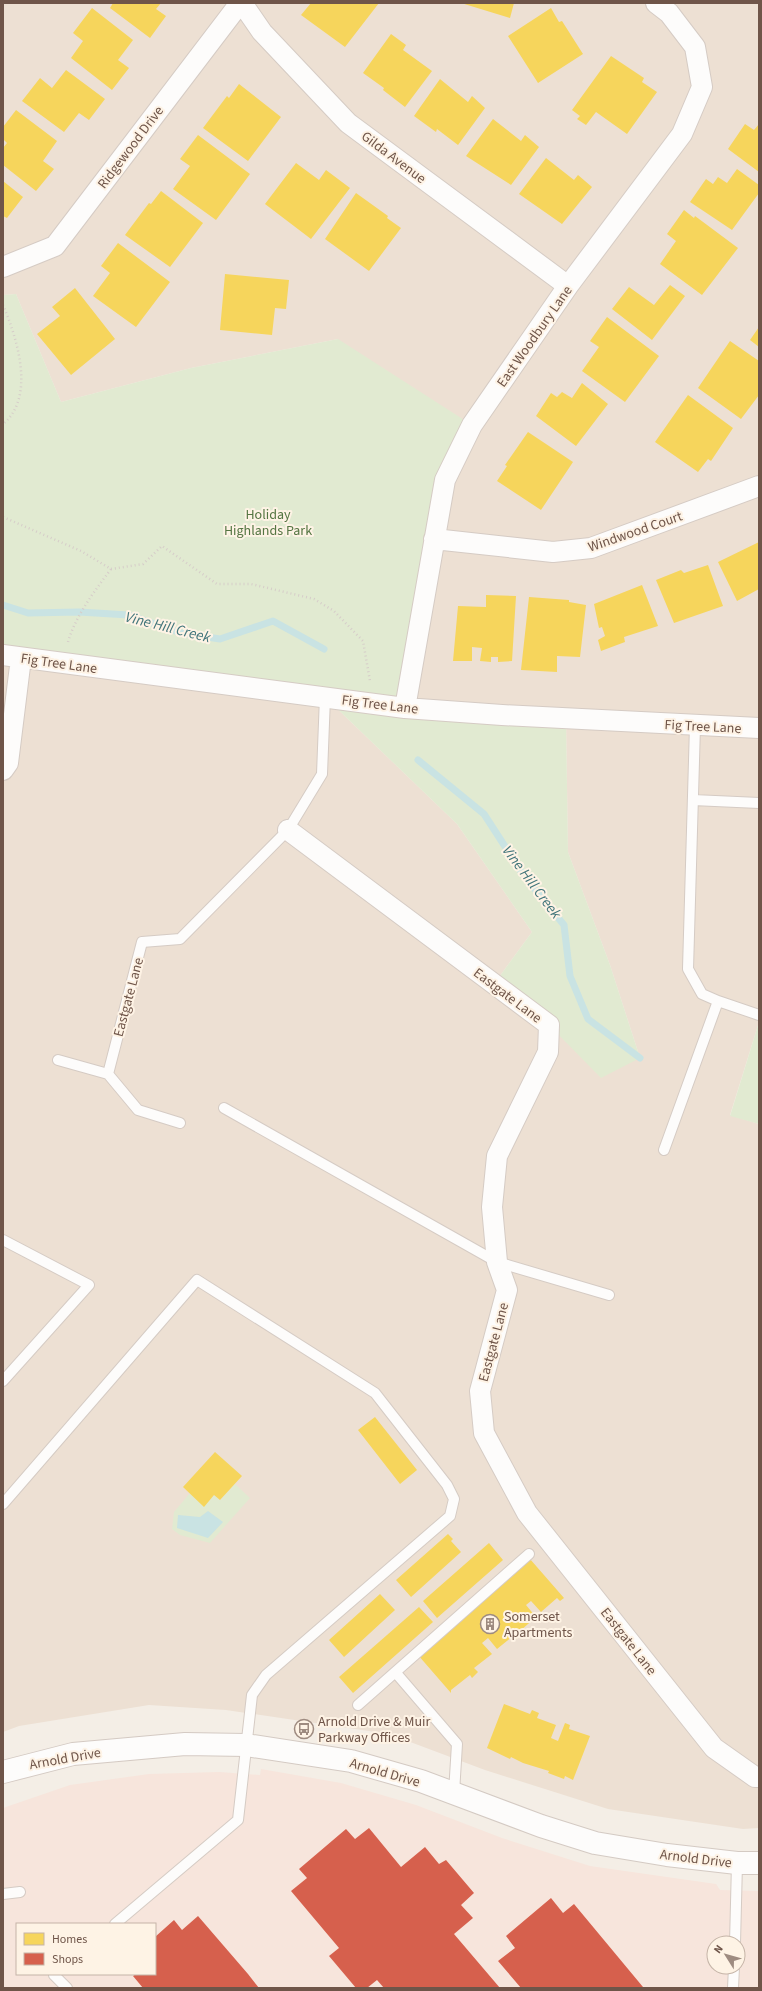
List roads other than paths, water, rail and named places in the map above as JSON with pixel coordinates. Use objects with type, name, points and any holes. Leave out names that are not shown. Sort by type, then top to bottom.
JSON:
[{"type":"street","name":"Ridgewood Drive","points":[[3,267],[56,246],[241,3]]},
{"type":"street","name":"Gilda Avenue","points":[[241,3],[262,32],[348,123],[568,286]]},
{"type":"street","name":"East Woodbury Lane","points":[[405,708],[445,480],[472,425],[568,286],[682,134],[702,87],[695,47],[669,13],[656,3]]},
{"type":"street","name":"Windwood Court","points":[[434,539],[553,552],[591,548],[759,486]]},
{"type":"street","name":"Fig Tree Lane","points":[[12,657],[405,708],[695,726],[759,728]]},
{"type":"street","points":[[3,770],[8,763],[12,657]]},
{"type":"street","name":"Eastgate Lane","points":[[288,830],[549,1026],[548,1052],[497,1156],[492,1207],[497,1262],[507,1290],[480,1391],[484,1433],[527,1513],[714,1748],[755,1777],[759,1777]]},
{"type":"street","name":"Arnold Drive","points":[[3,1772],[73,1754],[185,1744],[246,1745],[350,1761],[421,1781],[541,1826],[595,1843],[667,1855],[737,1863],[759,1863]]},
{"type":"lane","name":"Eastgate Lane","points":[[108,1074],[142,942],[180,938],[288,830],[322,774],[325,697]]},
{"type":"lane","points":[[695,726],[688,969],[702,994],[718,1002],[759,1015]]},
{"type":"lane","points":[[692,800],[759,803]]},
{"type":"lane","points":[[664,1150],[718,1002]]},
{"type":"lane","points":[[58,1060],[108,1074],[138,1110],[180,1123]]},
{"type":"lane","points":[[224,1108],[497,1262],[609,1295]]},
{"type":"lane","points":[[3,1240],[89,1285],[3,1381]]},
{"type":"lane","points":[[3,1504],[197,1280],[375,1393],[447,1484],[454,1499],[450,1516],[266,1675],[252,1695],[238,1820],[116,1923]]},
{"type":"lane","points":[[358,1706],[529,1554]]},
{"type":"lane","points":[[396,1673],[457,1744],[454,1793]]},
{"type":"lane","points":[[735,1935],[737,1863]]},
{"type":"lane","points":[[3,1894],[20,1892]]},
{"type":"lane","points":[[54,1975],[67,1988]]},
{"type":"lane","points":[[733,1988],[734,1975]]},
{"type":"water","points":[[208,1511],[223,1522],[208,1538],[177,1528],[178,1515],[200,1517]]},
{"type":"waterway","name":"Vine Hill Creek","points":[[3,605],[28,613],[79,612],[129,615],[181,633],[220,639],[273,621],[324,649]]},
{"type":"waterway","name":"Vine Hill Creek","points":[[418,760],[484,814],[524,876],[564,925],[570,976],[588,1019],[640,1058]]},
{"type":"place","name":"Somerset Apartments","points":[[490,1624]]},
{"type":"place","name":"Arnold Drive & Muir Parkway Offices","points":[[304,1729]]},
{"type":"park label","name":"Holiday Highlands Park","points":[[268,522]]}]
